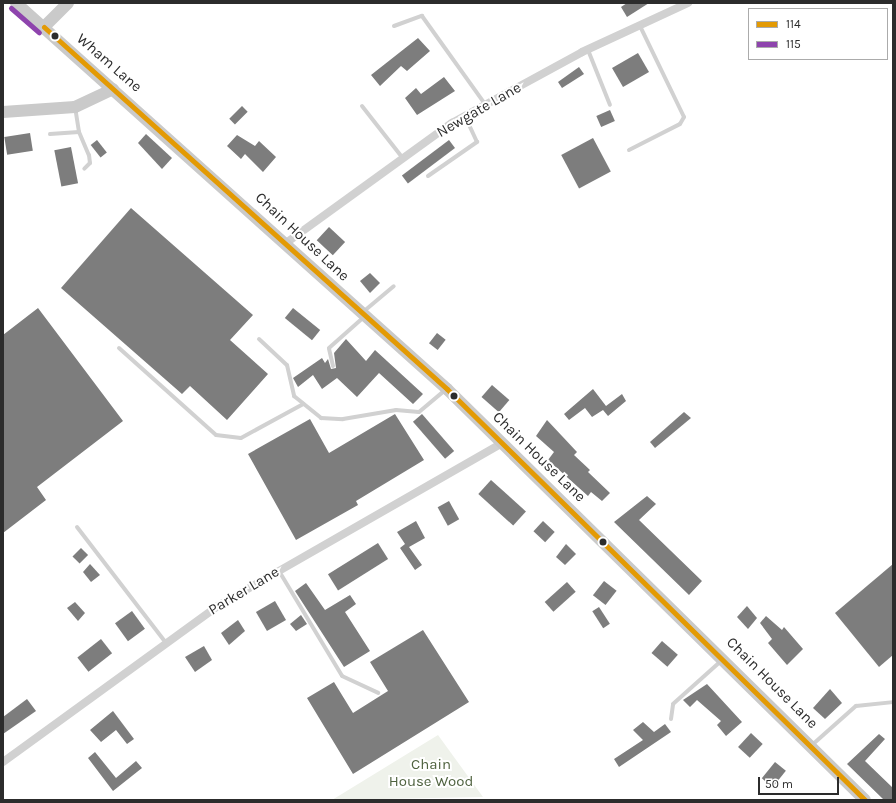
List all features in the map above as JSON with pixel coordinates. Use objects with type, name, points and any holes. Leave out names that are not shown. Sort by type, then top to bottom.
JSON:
[{"type":"street","name":"Wham Lane","points":[[16,3],[181,148]]},
{"type":"street","points":[[44,27],[68,3]]},
{"type":"street","name":"Newgate Lane","points":[[286,243],[402,157],[464,116],[588,50],[688,3]]},
{"type":"street","points":[[3,112],[75,107],[113,88]]},
{"type":"street","name":"Chain House Lane","points":[[181,148],[363,315],[447,389],[501,444],[724,658],[865,800]]},
{"type":"street","name":"Parker Lane","points":[[3,762],[216,607],[501,444]]},
{"type":"lane","points":[[394,26],[422,16],[486,105]]},
{"type":"lane","points":[[629,150],[680,124],[684,117],[640,26]]},
{"type":"lane","points":[[588,50],[610,105]]},
{"type":"lane","points":[[362,106],[402,157]]},
{"type":"lane","points":[[75,107],[79,132],[90,159],[90,163],[84,169]]},
{"type":"lane","points":[[428,176],[477,142],[464,116]]},
{"type":"lane","points":[[50,134],[79,132]]},
{"type":"lane","points":[[333,366],[329,348],[394,286]]},
{"type":"lane","points":[[260,339],[286,365],[294,396],[321,418],[344,419],[396,410],[419,412],[447,389]]},
{"type":"lane","points":[[119,348],[216,435],[241,438],[303,404]]},
{"type":"lane","points":[[77,527],[166,643]]},
{"type":"lane","points":[[279,571],[342,676],[378,693]]},
{"type":"lane","points":[[671,719],[673,704],[724,658]]},
{"type":"lane","points":[[812,746],[856,706],[893,702]]},
{"type":"green space","name":"Chain House Wood","points":[[438,735],[483,797],[332,800]]},
{"type":"building","points":[[627,3],[649,3],[627,17],[621,7]]},
{"type":"building","points":[[418,38],[430,51],[407,71],[401,66],[380,86],[371,75]]},
{"type":"building","points":[[638,53],[649,72],[623,87],[612,68]]},
{"type":"building","points":[[579,67],[584,74],[562,88],[558,82]]},
{"type":"building","points":[[444,77],[455,91],[417,115],[405,98],[416,88],[421,94]]},
{"type":"building","points":[[242,106],[248,112],[235,124],[229,119]]},
{"type":"building","points":[[610,110],[615,121],[601,127],[596,116]]},
{"type":"building","points":[[30,133],[33,151],[7,155],[4,137]]},
{"type":"building","points":[[146,134],[172,158],[162,169],[138,143]]},
{"type":"building","points":[[237,135],[255,146],[259,141],[276,157],[263,172],[245,154],[241,159],[227,146]]},
{"type":"building","points":[[593,138],[611,172],[579,188],[561,155]]},
{"type":"building","points":[[97,140],[107,153],[101,158],[91,145]]},
{"type":"building","points":[[449,140],[455,148],[408,183],[402,176]]},
{"type":"building","points":[[71,147],[78,183],[61,187],[54,150]]},
{"type":"building","points":[[131,208],[253,315],[230,340],[268,374],[227,420],[190,386],[182,394],[61,288]]},
{"type":"building","points":[[329,227],[345,242],[333,255],[317,240]]},
{"type":"building","points":[[370,273],[380,283],[370,293],[360,281]]},
{"type":"building","points":[[38,308],[123,421],[37,487],[46,500],[3,533],[3,335]]},
{"type":"building","points":[[293,308],[320,330],[312,340],[285,318]]},
{"type":"building","points":[[437,333],[446,340],[438,350],[429,343]]},
{"type":"building","points":[[346,339],[366,361],[375,350],[423,394],[413,404],[379,373],[357,397],[337,378],[322,389],[313,375],[298,387],[293,378],[322,358],[325,363],[328,359],[331,369],[336,368],[334,353]]},
{"type":"building","points":[[492,385],[509,400],[499,412],[482,397]]},
{"type":"building","points":[[593,389],[606,406],[622,394],[626,401],[608,416],[603,410],[592,417],[585,408],[569,420],[564,414]]},
{"type":"building","points":[[684,412],[691,418],[655,448],[650,442]]},
{"type":"building","points":[[395,414],[424,460],[356,501],[358,505],[296,540],[248,454],[310,419],[329,453]]},
{"type":"building","points":[[422,414],[454,451],[445,459],[413,422]]},
{"type":"building","points":[[547,420],[577,452],[574,455],[590,470],[588,472],[610,493],[602,501],[591,492],[588,496],[548,460],[554,452],[536,436]]},
{"type":"building","points":[[491,480],[526,511],[513,526],[478,494]]},
{"type":"building","points":[[647,496],[656,504],[639,520],[702,581],[689,595],[614,522]]},
{"type":"building","points":[[449,501],[459,519],[448,526],[438,507]]},
{"type":"building","points":[[416,521],[425,538],[409,547],[422,565],[415,570],[400,548],[405,544],[397,532]]},
{"type":"building","points":[[543,521],[555,532],[545,542],[533,531]]},
{"type":"building","points":[[378,543],[388,559],[338,590],[328,574]]},
{"type":"building","points":[[566,544],[576,554],[565,565],[556,557]]},
{"type":"building","points":[[81,548],[88,555],[80,564],[73,556]]},
{"type":"building","points":[[90,564],[100,575],[91,582],[83,572]]},
{"type":"building","points":[[893,564],[893,655],[879,667],[835,613]]},
{"type":"building","points":[[604,581],[617,591],[606,605],[593,595]]},
{"type":"building","points":[[567,582],[576,592],[553,612],[545,602]]},
{"type":"building","points":[[306,583],[325,610],[350,595],[356,604],[345,612],[370,651],[344,667],[295,591]]},
{"type":"building","points":[[275,601],[286,620],[267,631],[256,612]]},
{"type":"building","points":[[75,602],[85,613],[78,621],[67,608]]},
{"type":"building","points":[[747,606],[757,618],[748,629],[737,617]]},
{"type":"building","points":[[599,607],[610,624],[603,628],[592,611]]},
{"type":"building","points":[[132,611],[145,629],[128,641],[115,623]]},
{"type":"building","points":[[301,615],[307,624],[296,631],[290,624]]},
{"type":"building","points":[[766,616],[782,630],[784,627],[803,649],[787,665],[768,643],[772,639],[760,623]]},
{"type":"building","points":[[238,620],[245,631],[229,645],[221,633]]},
{"type":"building","points":[[423,630],[469,702],[353,774],[307,698],[334,682],[353,713],[388,691],[370,662]]},
{"type":"building","points":[[101,639],[112,653],[88,672],[77,657]]},
{"type":"building","points":[[662,641],[678,655],[667,667],[652,653]]},
{"type":"building","points":[[204,646],[212,660],[195,672],[185,657]]},
{"type":"building","points":[[707,684],[742,722],[726,736],[717,725],[721,721],[697,700],[690,707],[683,700]]},
{"type":"building","points":[[830,689],[842,703],[825,719],[813,708]]},
{"type":"building","points":[[27,699],[36,711],[3,734],[3,717]]},
{"type":"building","points":[[113,711],[134,739],[127,744],[116,730],[101,742],[90,730]]},
{"type":"building","points":[[643,722],[654,732],[665,724],[671,732],[619,767],[614,759],[643,740],[633,730]]},
{"type":"building","points":[[751,733],[763,744],[750,758],[738,747]]},
{"type":"building","points":[[879,734],[885,739],[865,761],[893,788],[893,800],[884,800],[847,764]]},
{"type":"building","points":[[95,752],[116,778],[136,761],[142,768],[113,791],[88,758]]},
{"type":"building","points":[[775,762],[786,771],[773,787],[762,778]]},
{"type":"transit line","name":"115","points":[[11,8],[39,32]]},
{"type":"transit line","name":"114","points":[[44,27],[447,389],[865,800]]}]
